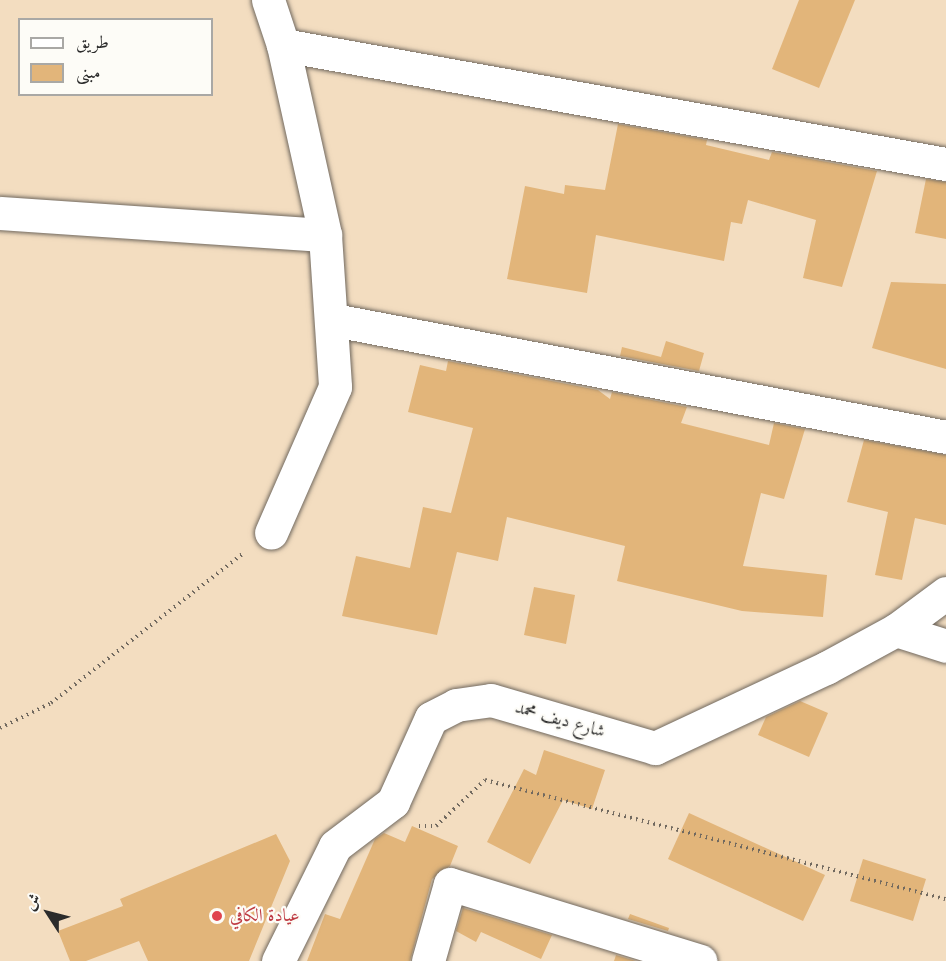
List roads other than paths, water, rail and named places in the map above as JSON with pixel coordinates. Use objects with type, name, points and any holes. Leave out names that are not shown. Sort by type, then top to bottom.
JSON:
[{"type":"street","points":[[267,0],[283,45],[325,235],[334,320],[335,387],[271,533]]},
{"type":"street","points":[[283,45],[946,164]]},
{"type":"street","points":[[0,213],[325,235]]},
{"type":"street","points":[[334,320],[946,437]]},
{"type":"street","name":"شارع ديف محمد","points":[[278,961],[335,846],[393,802],[431,718],[456,705],[491,700],[655,748],[896,630],[946,593]]},
{"type":"street","points":[[896,630],[946,646]]},
{"type":"street","points":[[428,961],[450,884],[700,961]]},
{"type":"place","name":"عيادة الكافي","points":[[217,916]]}]
